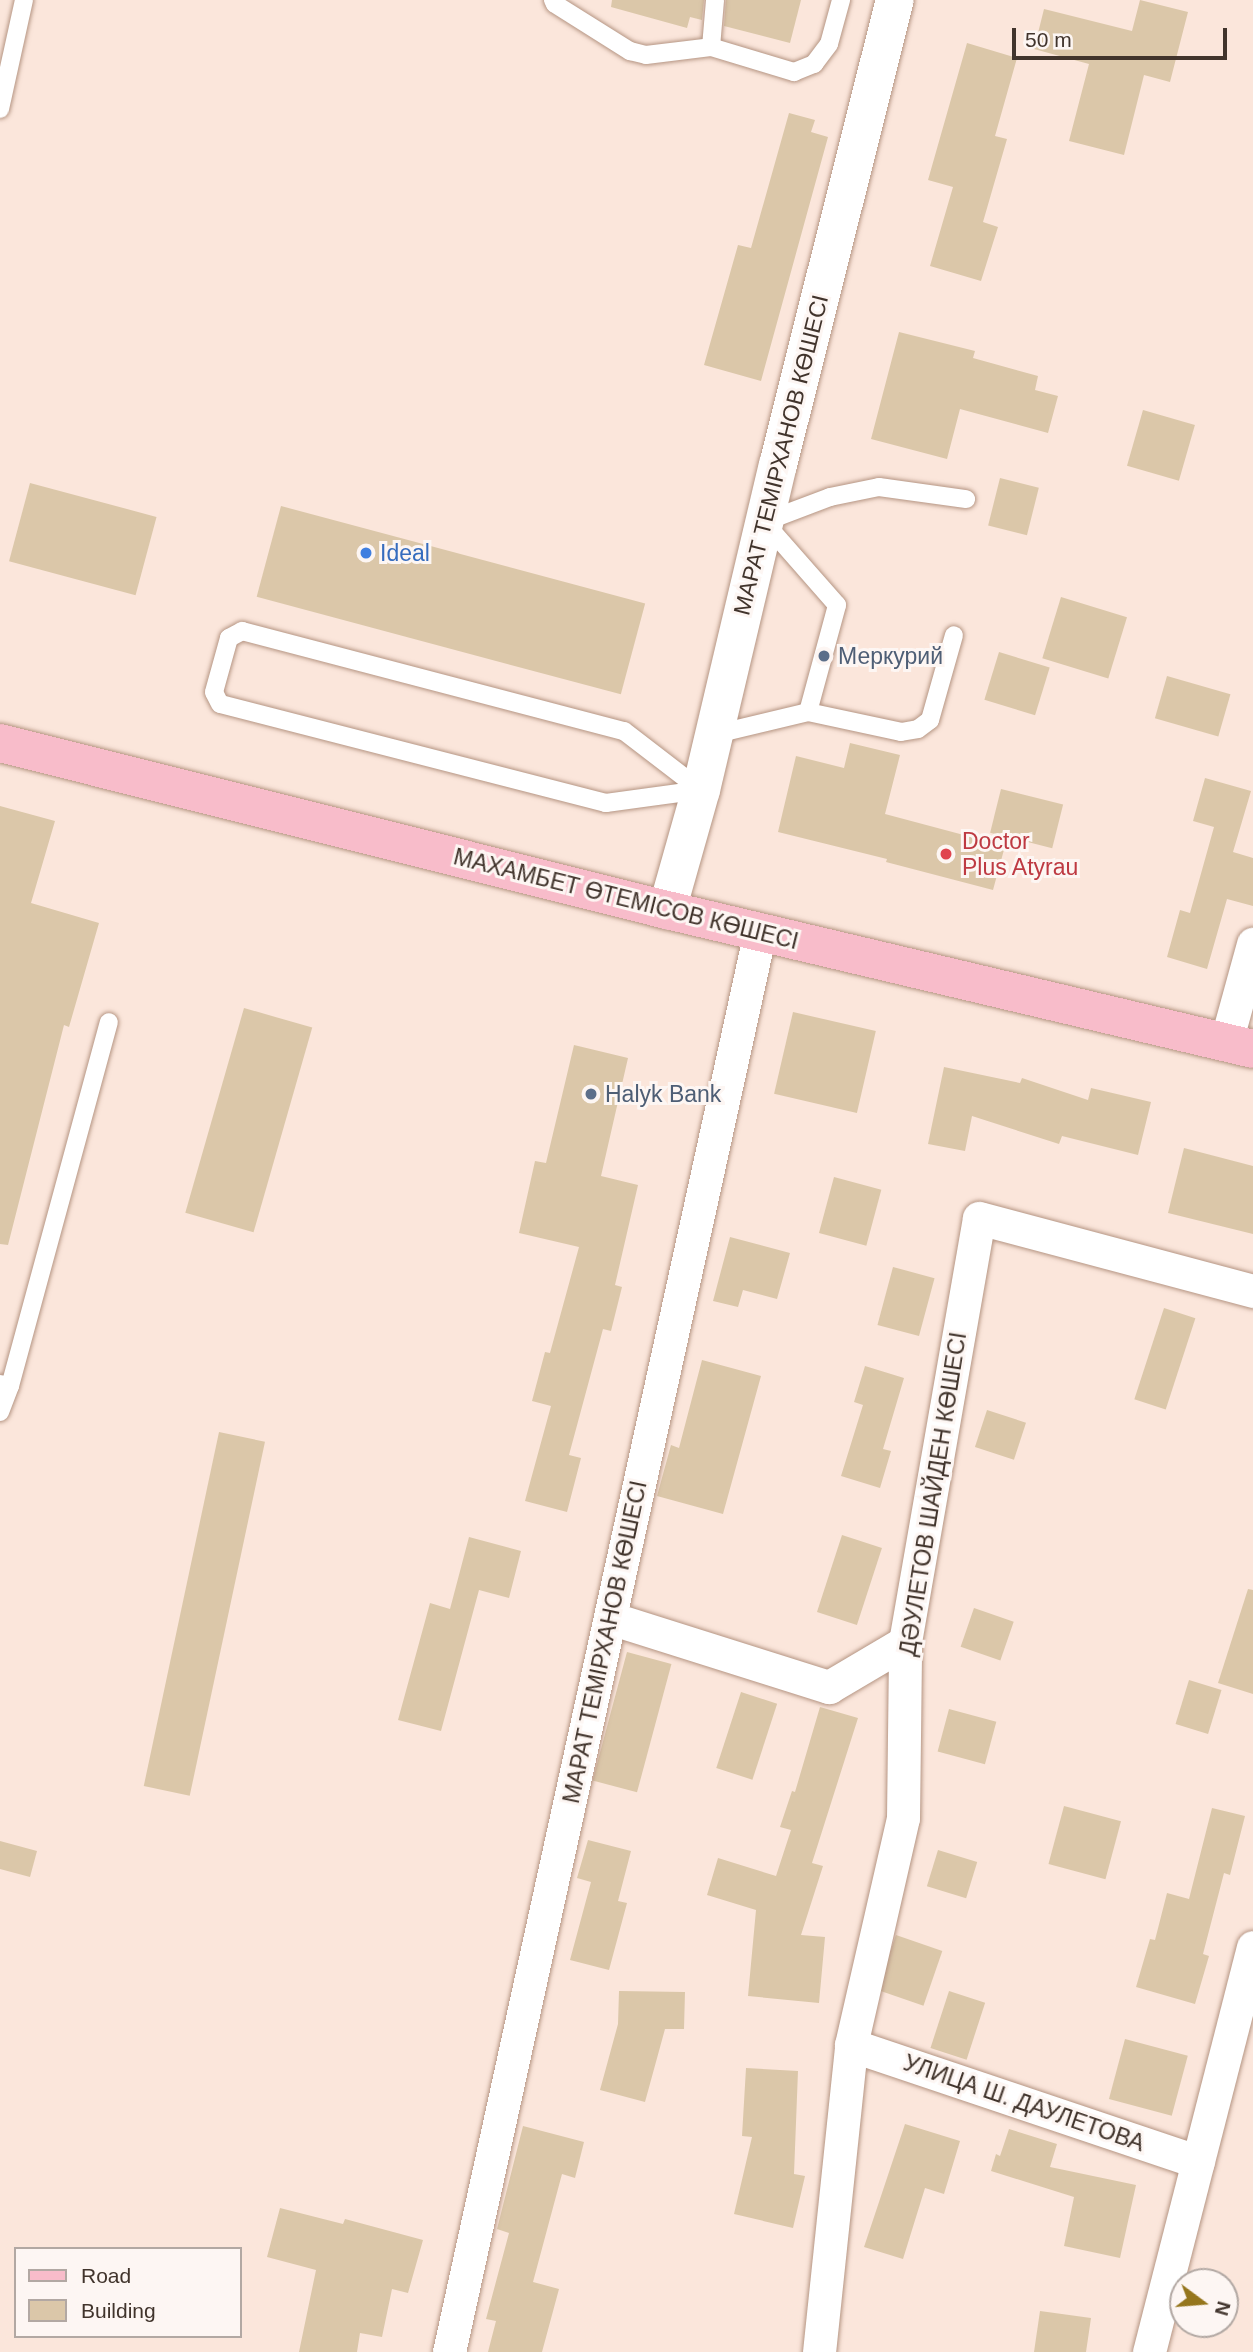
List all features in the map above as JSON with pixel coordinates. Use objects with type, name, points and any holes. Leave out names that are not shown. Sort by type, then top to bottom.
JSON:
[{"type":"main road","name":"МАХАМБЕТ ӨТЕМІСОВ КӨШЕСІ","points":[[0,743],[667,910],[1240,1046]]},
{"type":"street","name":"МАРАТ ТЕМІРХАНОВ КӨШЕСІ","points":[[667,910],[701,790],[764,522],[895,0]]},
{"type":"street","name":"МАРАТ ТЕМІРХАНОВ КӨШЕСІ","points":[[449,2352],[760,932]]},
{"type":"street","points":[[1240,1046],[1253,944]]},
{"type":"street","name":"ДӘУЛЕТОВ ШАЙДЕН КӨШЕСІ","points":[[819,2352],[850,2045],[903,1818],[905,1642],[979,1218],[1253,1291]]},
{"type":"street","points":[[610,1618],[828,1687],[905,1642]]},
{"type":"street","points":[[1149,2352],[1253,1947]]},
{"type":"street","name":"УЛИЦА Ш. ДАУЛЕТОВА","points":[[850,2045],[1198,2162]]},
{"type":"lane","points":[[0,109],[24,0]]},
{"type":"lane","points":[[553,0],[630,51],[646,55],[710,47],[794,72],[814,64],[829,44],[841,0]]},
{"type":"lane","points":[[710,47],[715,0]]},
{"type":"lane","points":[[808,712],[837,605],[764,522],[830,497],[880,487],[966,499]]},
{"type":"lane","points":[[242,631],[624,731],[701,790],[606,803],[220,704],[214,692],[229,638],[242,631]]},
{"type":"lane","points":[[712,735],[808,712],[901,733],[918,729],[930,720],[954,635]]},
{"type":"lane","points":[[0,1412],[5,1385],[109,1022]]},
{"type":"building","points":[[612,0],[704,0],[702,20],[690,17],[687,28],[611,7]]},
{"type":"building","points":[[726,0],[801,0],[790,43],[724,26]]},
{"type":"building","points":[[1140,0],[1188,12],[1170,82],[1144,75],[1124,155],[1069,141],[1089,64],[1034,49],[1044,9],[1132,31]]},
{"type":"building","points":[[967,43],[1017,58],[995,136],[1007,139],[983,222],[998,227],[981,281],[930,266],[953,187],[928,180]]},
{"type":"building","points":[[789,113],[815,120],[811,132],[828,137],[761,381],[704,365],[738,245],[751,248]]},
{"type":"building","points":[[899,332],[975,351],[973,358],[1038,376],[1035,390],[1058,396],[1048,433],[960,409],[947,459],[871,439]]},
{"type":"building","points":[[1143,410],[1195,425],[1179,481],[1127,466]]},
{"type":"building","points":[[1000,478],[1039,488],[1027,535],[988,526]]},
{"type":"building","points":[[30,483],[157,517],[136,595],[9,561]]},
{"type":"building","name":"Ideal","points":[[281,506],[645,604],[621,694],[257,597]]},
{"type":"building","points":[[1061,597],[1127,617],[1108,678],[1042,658]]},
{"type":"building","points":[[999,652],[1050,667],[1035,715],[984,700]]},
{"type":"building","points":[[1167,676],[1230,694],[1218,736],[1155,718]]},
{"type":"building","points":[[850,743],[900,755],[885,814],[1005,846],[993,890],[886,862],[887,859],[778,832],[796,756],[844,768]]},
{"type":"building","points":[[1205,778],[1251,791],[1233,852],[1253,858],[1253,906],[1227,899],[1207,969],[1167,957],[1180,910],[1190,913],[1214,827],[1193,821]]},
{"type":"building","points":[[1001,789],[1063,804],[1052,848],[990,833]]},
{"type":"building","points":[[0,806],[55,821],[31,903],[99,923],[69,1027],[64,1025],[8,1245],[0,1244]]},
{"type":"building","points":[[244,1008],[312,1028],[254,1232],[185,1213]]},
{"type":"building","points":[[793,1012],[876,1031],[857,1113],[774,1094]]},
{"type":"building","points":[[574,1045],[628,1058],[601,1176],[638,1185],[615,1285],[622,1287],[611,1331],[603,1329],[569,1455],[581,1458],[567,1512],[525,1501],[551,1406],[532,1401],[545,1352],[550,1353],[579,1247],[519,1233],[535,1161],[546,1163]]},
{"type":"building","points":[[944,1067],[1020,1083],[1022,1078],[1088,1100],[1091,1088],[1151,1102],[1138,1155],[1062,1136],[1059,1144],[972,1116],[965,1151],[928,1144]]},
{"type":"building","points":[[1184,1148],[1253,1166],[1253,1234],[1168,1213]]},
{"type":"building","points":[[834,1177],[881,1190],[866,1246],[819,1233]]},
{"type":"building","points":[[730,1237],[790,1253],[777,1299],[743,1290],[738,1307],[713,1301]]},
{"type":"building","points":[[893,1267],[935,1278],[919,1336],[877,1325]]},
{"type":"building","points":[[1164,1308],[1195,1318],[1166,1409],[1134,1399]]},
{"type":"building","points":[[702,1360],[761,1376],[723,1514],[657,1496],[671,1445],[679,1448]]},
{"type":"building","points":[[865,1366],[904,1378],[883,1449],[891,1451],[880,1488],[841,1476],[863,1405],[854,1402]]},
{"type":"building","points":[[987,1410],[1026,1423],[1014,1460],[975,1447]]},
{"type":"building","points":[[219,1432],[265,1442],[190,1796],[144,1786]]},
{"type":"building","points":[[842,1535],[882,1548],[857,1625],[817,1612]]},
{"type":"building","points":[[469,1537],[521,1551],[509,1598],[479,1590],[441,1731],[398,1720],[430,1603],[450,1609]]},
{"type":"building","points":[[1248,1589],[1253,1590],[1253,1694],[1218,1683]]},
{"type":"building","points":[[974,1608],[1014,1622],[1000,1660],[961,1647]]},
{"type":"building","points":[[627,1652],[671,1664],[637,1792],[593,1780]]},
{"type":"building","points":[[1189,1680],[1222,1690],[1208,1734],[1176,1724]]},
{"type":"building","points":[[741,1692],[777,1704],[752,1780],[716,1768]]},
{"type":"building","points":[[820,1707],[858,1718],[812,1863],[823,1866],[801,1935],[825,1937],[819,2003],[748,1996],[756,1910],[707,1895],[718,1858],[776,1876],[791,1830],[780,1827],[792,1791],[795,1792]]},
{"type":"building","points":[[949,1709],[996,1722],[985,1764],[938,1752]]},
{"type":"building","points":[[1064,1806],[1121,1821],[1105,1879],[1048,1864]]},
{"type":"building","points":[[1212,1808],[1245,1816],[1230,1875],[1224,1873],[1203,1954],[1209,1956],[1195,2004],[1136,1987],[1150,1939],[1155,1940],[1167,1893],[1189,1899]]},
{"type":"building","points":[[588,1840],[631,1851],[618,1901],[627,1903],[609,1970],[570,1960],[591,1882],[577,1878]]},
{"type":"building","points":[[0,1841],[37,1851],[30,1877],[0,1869]]},
{"type":"building","points":[[938,1850],[977,1862],[966,1898],[927,1886]]},
{"type":"building","points":[[896,1935],[942,1951],[923,2006],[877,1990]]},
{"type":"building","points":[[619,1991],[685,1992],[684,2029],[665,2029],[645,2102],[600,2090],[618,2024]]},
{"type":"building","points":[[949,1991],[985,2003],[967,2060],[930,2048]]},
{"type":"building","points":[[1125,2039],[1188,2056],[1172,2116],[1109,2099]]},
{"type":"building","points":[[746,2068],[798,2071],[794,2174],[805,2176],[793,2228],[734,2214],[752,2137],[742,2136]]},
{"type":"building","points":[[905,2124],[960,2141],[944,2194],[925,2188],[903,2259],[864,2247]]},
{"type":"building","points":[[523,2126],[584,2142],[575,2178],[562,2174],[533,2282],[559,2289],[542,2352],[488,2352],[496,2321],[486,2319],[509,2233],[497,2229]]},
{"type":"building","points":[[1009,2129],[1057,2144],[1050,2167],[1136,2185],[1120,2258],[1064,2246],[1074,2197],[991,2171],[996,2154],[1000,2156]]},
{"type":"building","points":[[280,2208],[343,2224],[345,2219],[423,2240],[408,2293],[392,2289],[382,2337],[360,2333],[357,2352],[299,2352],[316,2270],[267,2257]]},
{"type":"building","points":[[1040,2311],[1091,2318],[1086,2352],[1034,2352]]},
{"type":"place","name":"Ideal","points":[[366,553]]},
{"type":"place","name":"Меркурий","points":[[824,656]]},
{"type":"place","name":"Doctor Plus Atyrau","points":[[946,854]]},
{"type":"place","name":"Halyk Bank","points":[[591,1094]]}]
